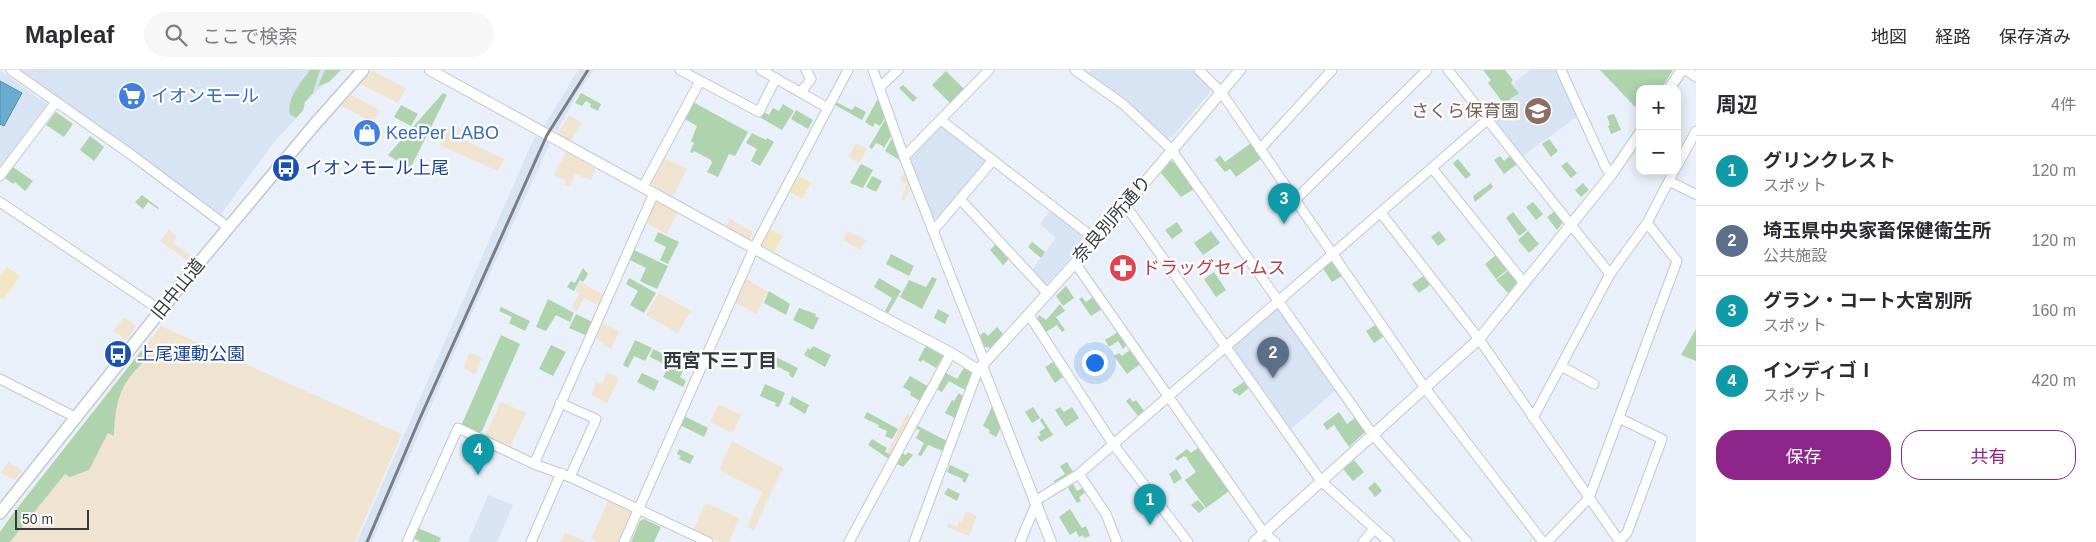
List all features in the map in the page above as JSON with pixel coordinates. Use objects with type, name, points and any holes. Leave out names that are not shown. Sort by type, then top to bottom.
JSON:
[{"type":"main road","name":"旧中山道","points":[[0,513],[228,227],[363,70]]},
{"type":"street","points":[[11,70],[133,156],[228,227]]},
{"type":"street","points":[[430,70],[754,248],[951,353],[981,366]]},
{"type":"street","points":[[680,70],[759,112],[776,78]]},
{"type":"street","points":[[761,70],[828,108]]},
{"type":"street","points":[[801,92],[811,79],[806,70]]},
{"type":"street","points":[[624,542],[754,248],[848,70]]},
{"type":"street","points":[[873,70],[981,366],[1051,542]]},
{"type":"street","points":[[880,87],[898,70]]},
{"type":"street","points":[[904,157],[990,70]]},
{"type":"street","points":[[1075,70],[1123,104],[1172,149],[1373,435],[1467,542]]},
{"type":"street","points":[[1199,70],[1222,92],[1425,388],[1543,542]]},
{"type":"street","name":"奈良別所通り","points":[[981,366],[1126,206],[1240,70]]},
{"type":"street","points":[[1260,149],[1332,70]]},
{"type":"street","points":[[1296,200],[1427,70]]},
{"type":"street","points":[[1448,70],[1610,274]]},
{"type":"street","points":[[1561,70],[1605,166],[1611,175]]},
{"type":"street","points":[[1673,85],[1684,70],[1696,77]]},
{"type":"street","points":[[643,187],[700,81]]},
{"type":"street","points":[[0,176],[56,102]]},
{"type":"street","points":[[941,120],[1096,240]]},
{"type":"street","points":[[1020,542],[1037,504],[1079,474],[1487,120]]},
{"type":"street","points":[[1681,159],[1696,131]]},
{"type":"street","points":[[1254,542],[1479,339],[1572,226],[1636,140]]},
{"type":"street","points":[[933,231],[992,160]]},
{"type":"street","points":[[1432,168],[1524,284]]},
{"type":"street","points":[[1533,418],[1610,274],[1647,223],[1672,175]]},
{"type":"street","points":[[1669,181],[1695,194]]},
{"type":"street","points":[[534,464],[654,193]]},
{"type":"street","points":[[960,199],[1048,294]]},
{"type":"street","points":[[0,202],[160,310]]},
{"type":"street","points":[[1126,206],[1321,481],[1389,542]]},
{"type":"street","points":[[1381,213],[1479,339],[1620,541],[1627,533],[1662,439],[1619,418]]},
{"type":"street","points":[[1547,542],[1590,498],[1678,261],[1647,223]]},
{"type":"street","points":[[1075,263],[1264,533],[1275,542]]},
{"type":"street","points":[[1029,315],[1114,444],[1188,542]]},
{"type":"street","points":[[849,542],[951,353]]},
{"type":"street","points":[[914,542],[981,366]]},
{"type":"street","points":[[1561,366],[1594,384]]},
{"type":"street","points":[[0,378],[77,418]]},
{"type":"street","points":[[560,403],[596,419],[570,477]]},
{"type":"street","points":[[407,542],[458,428],[534,464],[570,477],[708,542]]},
{"type":"street","points":[[531,542],[561,473]]},
{"type":"street","points":[[1079,474],[1106,514],[1117,542]]},
{"type":"street","points":[[1363,542],[1374,529]]},
{"type":"shaded area","points":[[0,70],[47,104],[0,167]]},
{"type":"shaded area","points":[[20,70],[340,70],[305,102],[304,110],[275,141],[221,214]]},
{"type":"shaded area","points":[[578,70],[594,70],[579,91],[557,131],[544,126]]},
{"type":"shaded area","points":[[1091,70],[1193,70],[1210,86],[1210,92],[1172,137],[1165,138],[1118,94],[1088,75]]},
{"type":"shaded area","name":"さくら保育園","points":[[1530,70],[1557,70],[1578,116],[1523,156],[1492,118],[1519,93],[1513,84]]},
{"type":"shaded area","points":[[373,71],[406,88],[398,103],[360,84]]},
{"type":"shaded area","points":[[351,95],[380,110],[373,122],[341,106]]},
{"type":"shaded area","points":[[569,115],[582,123],[571,141],[558,133]]},
{"type":"shaded area","points":[[452,124],[462,129],[458,137],[504,159],[498,171],[439,145]]},
{"type":"shaded area","points":[[940,127],[945,127],[984,158],[984,164],[938,219],[933,218],[911,160],[912,156]]},
{"type":"shaded area","points":[[535,136],[550,143],[462,335],[372,542],[357,542]]},
{"type":"shaded area","points":[[856,143],[867,149],[859,163],[848,157]]},
{"type":"shaded area","points":[[566,152],[596,169],[591,180],[575,174],[569,187],[564,185],[566,180],[554,175]]},
{"type":"shaded area","points":[[663,157],[687,169],[673,196],[650,183]]},
{"type":"shaded area","points":[[905,170],[911,187],[904,201],[901,199],[907,184],[900,180]]},
{"type":"shaded area","points":[[655,199],[678,211],[667,234],[644,222]]},
{"type":"shaded area","points":[[1051,210],[1084,236],[1086,241],[1048,283],[1043,283],[1032,270],[1056,238],[1040,224]]},
{"type":"shaded area","points":[[730,219],[753,232],[749,239],[726,227]]},
{"type":"shaded area","points":[[169,230],[177,236],[173,243],[191,256],[188,261],[160,241]]},
{"type":"shaded area","points":[[847,231],[866,240],[861,250],[843,240]]},
{"type":"shaded area","points":[[745,278],[768,292],[756,314],[734,302]]},
{"type":"shaded area","points":[[581,282],[605,296],[600,306],[584,298],[577,311],[572,307],[579,294],[575,291]]},
{"type":"shaded area","points":[[659,293],[691,311],[678,333],[646,315]]},
{"type":"shaded area","points":[[1275,309],[1279,310],[1336,390],[1290,430],[1233,349],[1233,345]]},
{"type":"shaded area","points":[[124,317],[136,326],[126,340],[113,331]]},
{"type":"shaded area","points":[[603,323],[619,331],[611,349],[596,339]]},
{"type":"shaded area","points":[[161,326],[402,434],[355,542],[0,542],[0,532],[15,511]]},
{"type":"shaded area","points":[[470,353],[482,358],[475,374],[463,368]]},
{"type":"shaded area","points":[[607,372],[619,378],[607,403],[591,395],[596,382],[602,384]]},
{"type":"shaded area","points":[[501,402],[526,413],[509,449],[488,439],[486,434]]},
{"type":"shaded area","points":[[718,404],[741,415],[733,433],[710,422]]},
{"type":"shaded area","points":[[907,413],[912,416],[891,455],[887,453]]},
{"type":"shaded area","points":[[732,441],[783,468],[754,530],[747,527],[762,492],[719,470]]},
{"type":"shaded area","points":[[8,462],[22,470],[15,480],[1,473]]},
{"type":"shaded area","points":[[488,495],[513,505],[497,542],[468,542]]},
{"type":"shaded area","points":[[608,501],[634,513],[620,542],[598,542],[591,539]]},
{"type":"shaded area","points":[[706,503],[739,518],[729,542],[720,542],[693,530]]},
{"type":"shaded area","points":[[966,511],[977,516],[969,536],[947,527],[948,523],[957,527]]},
{"type":"shaded area","points":[[565,532],[586,542],[560,542]]},
{"type":"green space","points":[[310,70],[320,70],[313,93],[305,102],[303,110],[296,118],[290,114],[290,102]]},
{"type":"green space","points":[[325,70],[341,70],[329,82],[318,86]]},
{"type":"green space","points":[[1483,70],[1505,70],[1513,80],[1511,83],[1519,93],[1504,104],[1488,83],[1491,80]]},
{"type":"green space","points":[[1600,70],[1673,70],[1664,85],[1636,85],[1636,108]]},
{"type":"green space","points":[[946,71],[965,90],[951,104],[932,85]]},
{"type":"green space","points":[[903,85],[917,98],[913,102],[899,88]]},
{"type":"green space","points":[[443,93],[447,95],[410,169],[388,155]]},
{"type":"green space","points":[[581,93],[601,104],[598,111],[590,107],[591,104],[586,101],[582,106],[575,103]]},
{"type":"green space","points":[[879,97],[886,116],[880,126],[875,123],[873,127],[865,122]]},
{"type":"green space","points":[[691,101],[748,132],[735,156],[729,154],[718,177],[707,172],[712,163],[711,160],[694,151],[693,153],[690,152],[694,143],[691,141],[697,126],[683,118]]},
{"type":"green space","points":[[836,102],[852,110],[855,106],[866,112],[862,120],[835,105]]},
{"type":"green space","points":[[783,104],[794,111],[782,130],[761,118],[764,112],[769,115],[773,108],[779,111]]},
{"type":"green space","points":[[401,105],[418,114],[411,126],[394,117]]},
{"type":"green space","points":[[796,110],[813,120],[808,129],[791,119]]},
{"type":"green space","points":[[56,112],[73,124],[64,137],[46,125]]},
{"type":"green space","points":[[1614,114],[1621,130],[1611,134],[1607,116]]},
{"type":"green space","points":[[886,118],[892,135],[883,149],[883,146],[876,143],[872,149],[869,147]]},
{"type":"green space","points":[[752,133],[774,142],[760,166],[751,161],[757,149],[746,143]]},
{"type":"green space","points":[[90,136],[104,147],[94,161],[80,150]]},
{"type":"green space","points":[[892,138],[901,161],[885,151]]},
{"type":"green space","points":[[1549,139],[1558,151],[1551,157],[1542,144]]},
{"type":"green space","points":[[1251,143],[1262,158],[1236,177],[1228,166],[1230,169],[1225,172],[1215,160],[1220,155],[1225,162]]},
{"type":"green space","points":[[1511,155],[1517,164],[1504,174],[1494,160],[1500,156],[1504,161]]},
{"type":"green space","points":[[1458,159],[1471,175],[1466,179],[1453,163]]},
{"type":"green space","points":[[1171,161],[1176,163],[1194,189],[1181,197],[1161,173]]},
{"type":"green space","points":[[1567,162],[1577,173],[1571,178],[1561,166]]},
{"type":"green space","points":[[861,164],[873,170],[863,188],[850,183]]},
{"type":"green space","points":[[13,167],[33,181],[25,191],[15,182],[13,184],[5,178]]},
{"type":"green space","points":[[872,176],[882,181],[876,192],[866,187]]},
{"type":"green space","points":[[1491,183],[1493,187],[1475,202],[1473,196]]},
{"type":"green space","points":[[1583,183],[1589,190],[1581,197],[1575,190]]},
{"type":"green space","points":[[142,195],[159,208],[148,202],[143,209],[135,202]]},
{"type":"green space","points":[[1533,202],[1543,214],[1536,220],[1526,207]]},
{"type":"green space","points":[[1555,211],[1563,222],[1557,230],[1547,217]]},
{"type":"green space","points":[[1513,212],[1527,230],[1519,236],[1506,218]]},
{"type":"green space","points":[[1177,222],[1183,231],[1172,239],[1165,230]]},
{"type":"green space","points":[[1211,231],[1220,243],[1203,255],[1194,243]]},
{"type":"green space","points":[[1439,231],[1446,240],[1438,246],[1431,237]]},
{"type":"green space","points":[[1528,231],[1539,244],[1529,253],[1518,240]]},
{"type":"green space","points":[[658,232],[679,242],[668,264],[660,260],[666,247],[654,241]]},
{"type":"green space","points":[[1032,242],[1045,252],[1041,258],[1028,247]]},
{"type":"green space","points":[[996,244],[1009,259],[1003,265],[990,250]]},
{"type":"green space","points":[[634,250],[668,266],[657,289],[640,281],[646,268],[630,260]]},
{"type":"green space","points":[[891,254],[914,266],[909,276],[886,264]]},
{"type":"green space","points":[[1496,255],[1507,270],[1496,279],[1485,264]]},
{"type":"green space","points":[[1329,262],[1333,263],[1342,276],[1332,282],[1322,267]]},
{"type":"green space","points":[[583,268],[588,274],[583,282],[580,280],[574,291],[567,287],[571,281],[575,283]]},
{"type":"green space","points":[[1509,270],[1516,279],[1516,284],[1508,293],[1496,280]]},
{"type":"green space","points":[[1214,272],[1226,290],[1216,297],[1204,279]]},
{"type":"green space","points":[[1423,276],[1430,285],[1419,293],[1412,284]]},
{"type":"green space","points":[[932,277],[937,279],[922,309],[900,297],[909,280],[926,287]]},
{"type":"green space","points":[[629,278],[656,293],[644,313],[630,305],[638,291],[626,284]]},
{"type":"green space","points":[[879,278],[901,291],[888,313],[885,311],[892,298],[874,287]]},
{"type":"green space","points":[[1066,286],[1074,298],[1063,306],[1056,296]]},
{"type":"green space","points":[[769,291],[790,304],[786,315],[764,303]]},
{"type":"green space","points":[[1082,297],[1086,302],[1093,297],[1102,309],[1091,316],[1079,299]]},
{"type":"green space","points":[[548,299],[574,313],[570,322],[556,315],[546,331],[536,327]]},
{"type":"green space","points":[[1060,304],[1065,311],[1056,317],[1065,330],[1062,332],[1057,325],[1046,332],[1037,320],[1039,315],[1046,320]]},
{"type":"green space","points":[[501,307],[530,321],[525,331],[509,323],[512,317],[499,311]]},
{"type":"green space","points":[[799,308],[816,314],[815,316],[819,318],[813,330],[793,320]]},
{"type":"green space","points":[[938,309],[949,315],[945,324],[934,318]]},
{"type":"green space","points":[[576,314],[592,322],[585,335],[569,328]]},
{"type":"green space","points":[[1375,325],[1383,337],[1374,343],[1366,331]]},
{"type":"green space","points":[[997,327],[1003,334],[991,348],[981,346],[978,337],[984,332],[988,336]]},
{"type":"green space","points":[[1696,329],[1696,361],[1681,355]]},
{"type":"green space","points":[[1118,332],[1126,346],[1123,349],[1118,341],[1109,347],[1105,340]]},
{"type":"green space","points":[[501,335],[520,344],[482,431],[477,433],[461,426]]},
{"type":"green space","points":[[635,340],[652,348],[645,361],[634,356],[628,368],[623,365]]},
{"type":"green space","points":[[551,345],[566,352],[553,376],[539,369]]},
{"type":"green space","points":[[813,346],[831,355],[825,367],[804,355],[808,348],[810,350]]},
{"type":"green space","points":[[926,346],[943,356],[936,368],[923,360],[921,362],[918,360]]},
{"type":"green space","points":[[653,349],[670,357],[666,365],[650,357]]},
{"type":"green space","points":[[1130,350],[1140,364],[1127,374],[1114,356],[1119,353],[1122,356]]},
{"type":"green space","points":[[141,351],[150,356],[126,383],[118,401],[114,436],[108,433],[89,470],[70,477],[65,474],[10,542],[0,542],[0,532],[15,511]]},
{"type":"green space","points":[[776,357],[798,368],[793,378],[789,375],[790,373],[772,364]]},
{"type":"green space","points":[[671,362],[684,369],[680,377],[686,381],[683,387],[663,377]]},
{"type":"green space","points":[[1053,362],[1063,377],[1055,383],[1045,367]]},
{"type":"green space","points":[[964,368],[973,374],[965,390],[949,381],[942,392],[934,388],[944,372],[957,379]]},
{"type":"green space","points":[[642,373],[659,381],[654,391],[637,382]]},
{"type":"green space","points":[[910,376],[929,387],[920,401],[910,395],[911,392],[903,387]]},
{"type":"green space","points":[[1244,382],[1249,388],[1239,396],[1237,393],[1235,394],[1232,390]]},
{"type":"green space","points":[[765,384],[785,393],[779,407],[775,406],[776,403],[760,396]]},
{"type":"green space","points":[[959,393],[965,398],[957,419],[945,413],[952,400],[954,401]]},
{"type":"green space","points":[[792,396],[809,405],[805,414],[789,404]]},
{"type":"green space","points":[[1130,398],[1133,402],[1136,400],[1144,411],[1138,416],[1126,401]]},
{"type":"green space","points":[[992,407],[1001,427],[996,437],[983,426]]},
{"type":"green space","points":[[1033,407],[1040,418],[1032,423],[1025,412]]},
{"type":"green space","points":[[1060,407],[1064,412],[1072,407],[1079,418],[1066,427],[1055,410]]},
{"type":"green space","points":[[867,412],[898,429],[892,439],[885,436],[887,431],[878,427],[879,425],[864,418]]},
{"type":"green space","points":[[1339,412],[1347,424],[1355,418],[1365,432],[1349,447],[1334,425],[1327,430],[1323,424]]},
{"type":"green space","points":[[684,416],[708,428],[704,437],[680,425]]},
{"type":"green space","points":[[1042,418],[1053,435],[1041,442],[1037,437],[1041,435],[1039,432],[1045,428],[1040,420]]},
{"type":"green space","points":[[916,425],[949,442],[945,452],[928,445],[921,456],[918,455],[924,443],[916,438],[920,430],[915,428]]},
{"type":"green space","points":[[872,439],[887,448],[885,452],[891,455],[889,459],[868,445]]},
{"type":"green space","points":[[1198,448],[1229,491],[1206,508],[1185,480],[1196,472],[1188,458],[1184,456],[1177,461],[1175,458],[1187,449],[1191,453]]},
{"type":"green space","points":[[679,449],[694,456],[690,464],[679,459],[681,456],[677,454]]},
{"type":"green space","points":[[908,452],[913,455],[903,467],[895,463],[901,453],[906,455]]},
{"type":"green space","points":[[1354,460],[1364,472],[1353,481],[1343,469]]},
{"type":"green space","points":[[1067,462],[1073,472],[1055,483],[1054,481],[1065,474],[1060,466]]},
{"type":"green space","points":[[950,465],[969,474],[965,483],[962,481],[963,479],[947,472]]},
{"type":"green space","points":[[1176,469],[1182,478],[1174,484],[1169,474]]},
{"type":"green space","points":[[1375,482],[1382,491],[1375,497],[1368,488]]},
{"type":"green space","points":[[1073,484],[1077,491],[1082,488],[1085,493],[1079,497],[1081,501],[1077,503],[1068,488]]},
{"type":"green space","points":[[948,488],[960,494],[957,501],[944,494]]},
{"type":"green space","points":[[1198,500],[1205,508],[1199,513],[1191,505]]},
{"type":"green space","points":[[1070,509],[1082,528],[1086,526],[1090,536],[1084,538],[1083,535],[1079,537],[1076,531],[1070,535],[1059,517]]},
{"type":"green space","points":[[644,519],[661,527],[654,542],[631,542],[640,521]]},
{"type":"green space","points":[[418,528],[441,538],[439,542],[421,542],[413,538]]},
{"type":"sand","points":[[799,176],[811,183],[802,199],[790,192]]},
{"type":"sand","points":[[770,229],[783,236],[774,252],[761,245]]},
{"type":"sand","points":[[7,267],[20,276],[3,300],[0,298],[0,276]]},
{"type":"water","points":[[0,81],[22,93],[4,126],[0,124]]},
{"type":"railway","points":[[367,542],[420,418],[547,135],[588,70]]},
{"type":"place","name":"イオンモール","points":[[132,96]]},
{"type":"place","name":"さくら保育園","points":[[1538,111]]},
{"type":"place","name":"KeePer LABO","points":[[367,133]]},
{"type":"place","name":"イオンモール上尾","points":[[286,168]]},
{"type":"place","name":"グラン・コート大宮別所","points":[[1284,224]]},
{"type":"place","name":"ドラッグセイムス","points":[[1123,268]]},
{"type":"place","name":"上尾運動公園","points":[[118,354]]},
{"type":"place","name":"埼玉県中央家畜保健衛生所","points":[[1273,378]]},
{"type":"place","name":"インディゴⅠ","points":[[478,475]]},
{"type":"place","name":"グリンクレスト","points":[[1150,525]]},
{"type":"district","name":"西宮下三丁目","points":[[720,360]]}]
